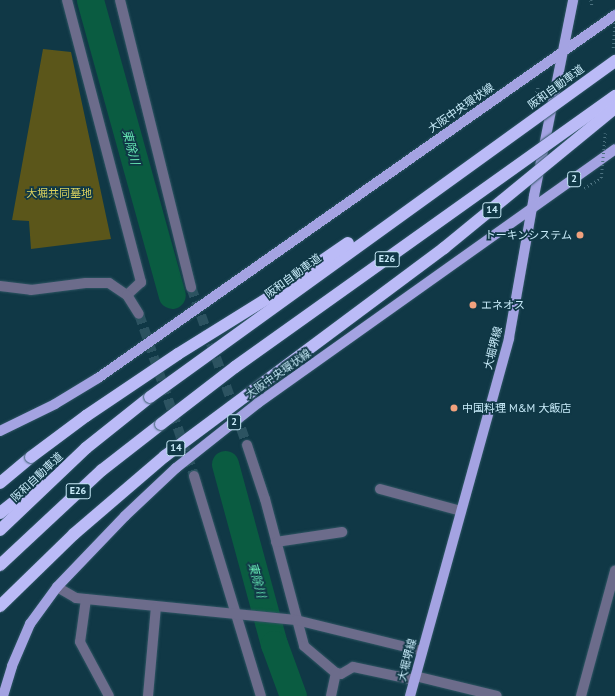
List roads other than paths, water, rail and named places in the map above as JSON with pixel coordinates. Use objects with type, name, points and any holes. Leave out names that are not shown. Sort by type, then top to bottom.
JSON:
[{"type":"highway","name":"阪和自動車道","points":[[0,530],[86,448],[150,397],[442,184],[615,61]]},
{"type":"highway","name":"E26","points":[[0,565],[102,470],[235,367],[615,96]]},
{"type":"highway","name":"14","points":[[0,606],[74,534],[165,456],[444,248],[615,108]]},
{"type":"highway","name":"E26","points":[[0,483],[86,416],[178,354],[268,298],[367,229],[442,184]]},
{"type":"highway","name":"E26","points":[[0,513],[86,448]]},
{"type":"main road","name":"大堀堺線","points":[[410,696],[509,338],[532,209],[573,0]]},
{"type":"main road","name":"大阪中央環状線","points":[[0,431],[55,404],[98,378],[615,15]]},
{"type":"main road","name":"大阪中央環状線","points":[[3,696],[12,666],[30,624],[57,587],[125,516],[176,468],[258,403],[615,150]]},
{"type":"street","points":[[67,0],[141,282],[127,295]]},
{"type":"street","points":[[120,0],[191,287]]},
{"type":"street","points":[[0,286],[31,290],[86,283],[109,283],[127,295],[139,314]]},
{"type":"street","points":[[247,445],[276,542],[292,620],[304,646],[336,672],[341,674],[353,667],[415,678],[497,696]]},
{"type":"street","points":[[194,476],[238,615],[261,696]]},
{"type":"street","points":[[380,489],[461,511]]},
{"type":"street","points":[[276,542],[342,532]]},
{"type":"street","points":[[581,696],[612,597],[615,571]]},
{"type":"street","points":[[57,587],[76,598],[292,620],[422,651]]},
{"type":"street","points":[[86,599],[80,629],[80,642],[109,696]]},
{"type":"street","points":[[148,696],[156,606]]},
{"type":"street","points":[[331,696],[336,672]]},
{"type":"waterway","name":"東除川","points":[[90,0],[172,295]]},
{"type":"waterway","name":"東除川","points":[[225,464],[274,644],[293,696]]},
{"type":"tunnel","points":[[191,287],[247,445]]},
{"type":"tunnel","points":[[139,314],[194,476]]},
{"type":"place","name":"トーキンシステム","points":[[580,235]]},
{"type":"place","name":"エネオス","points":[[473,305]]},
{"type":"place","name":"中国料理 M&M 大飯店","points":[[454,408]]},
{"type":"park label","name":"大堀共同墓地","points":[[59,193]]}]
